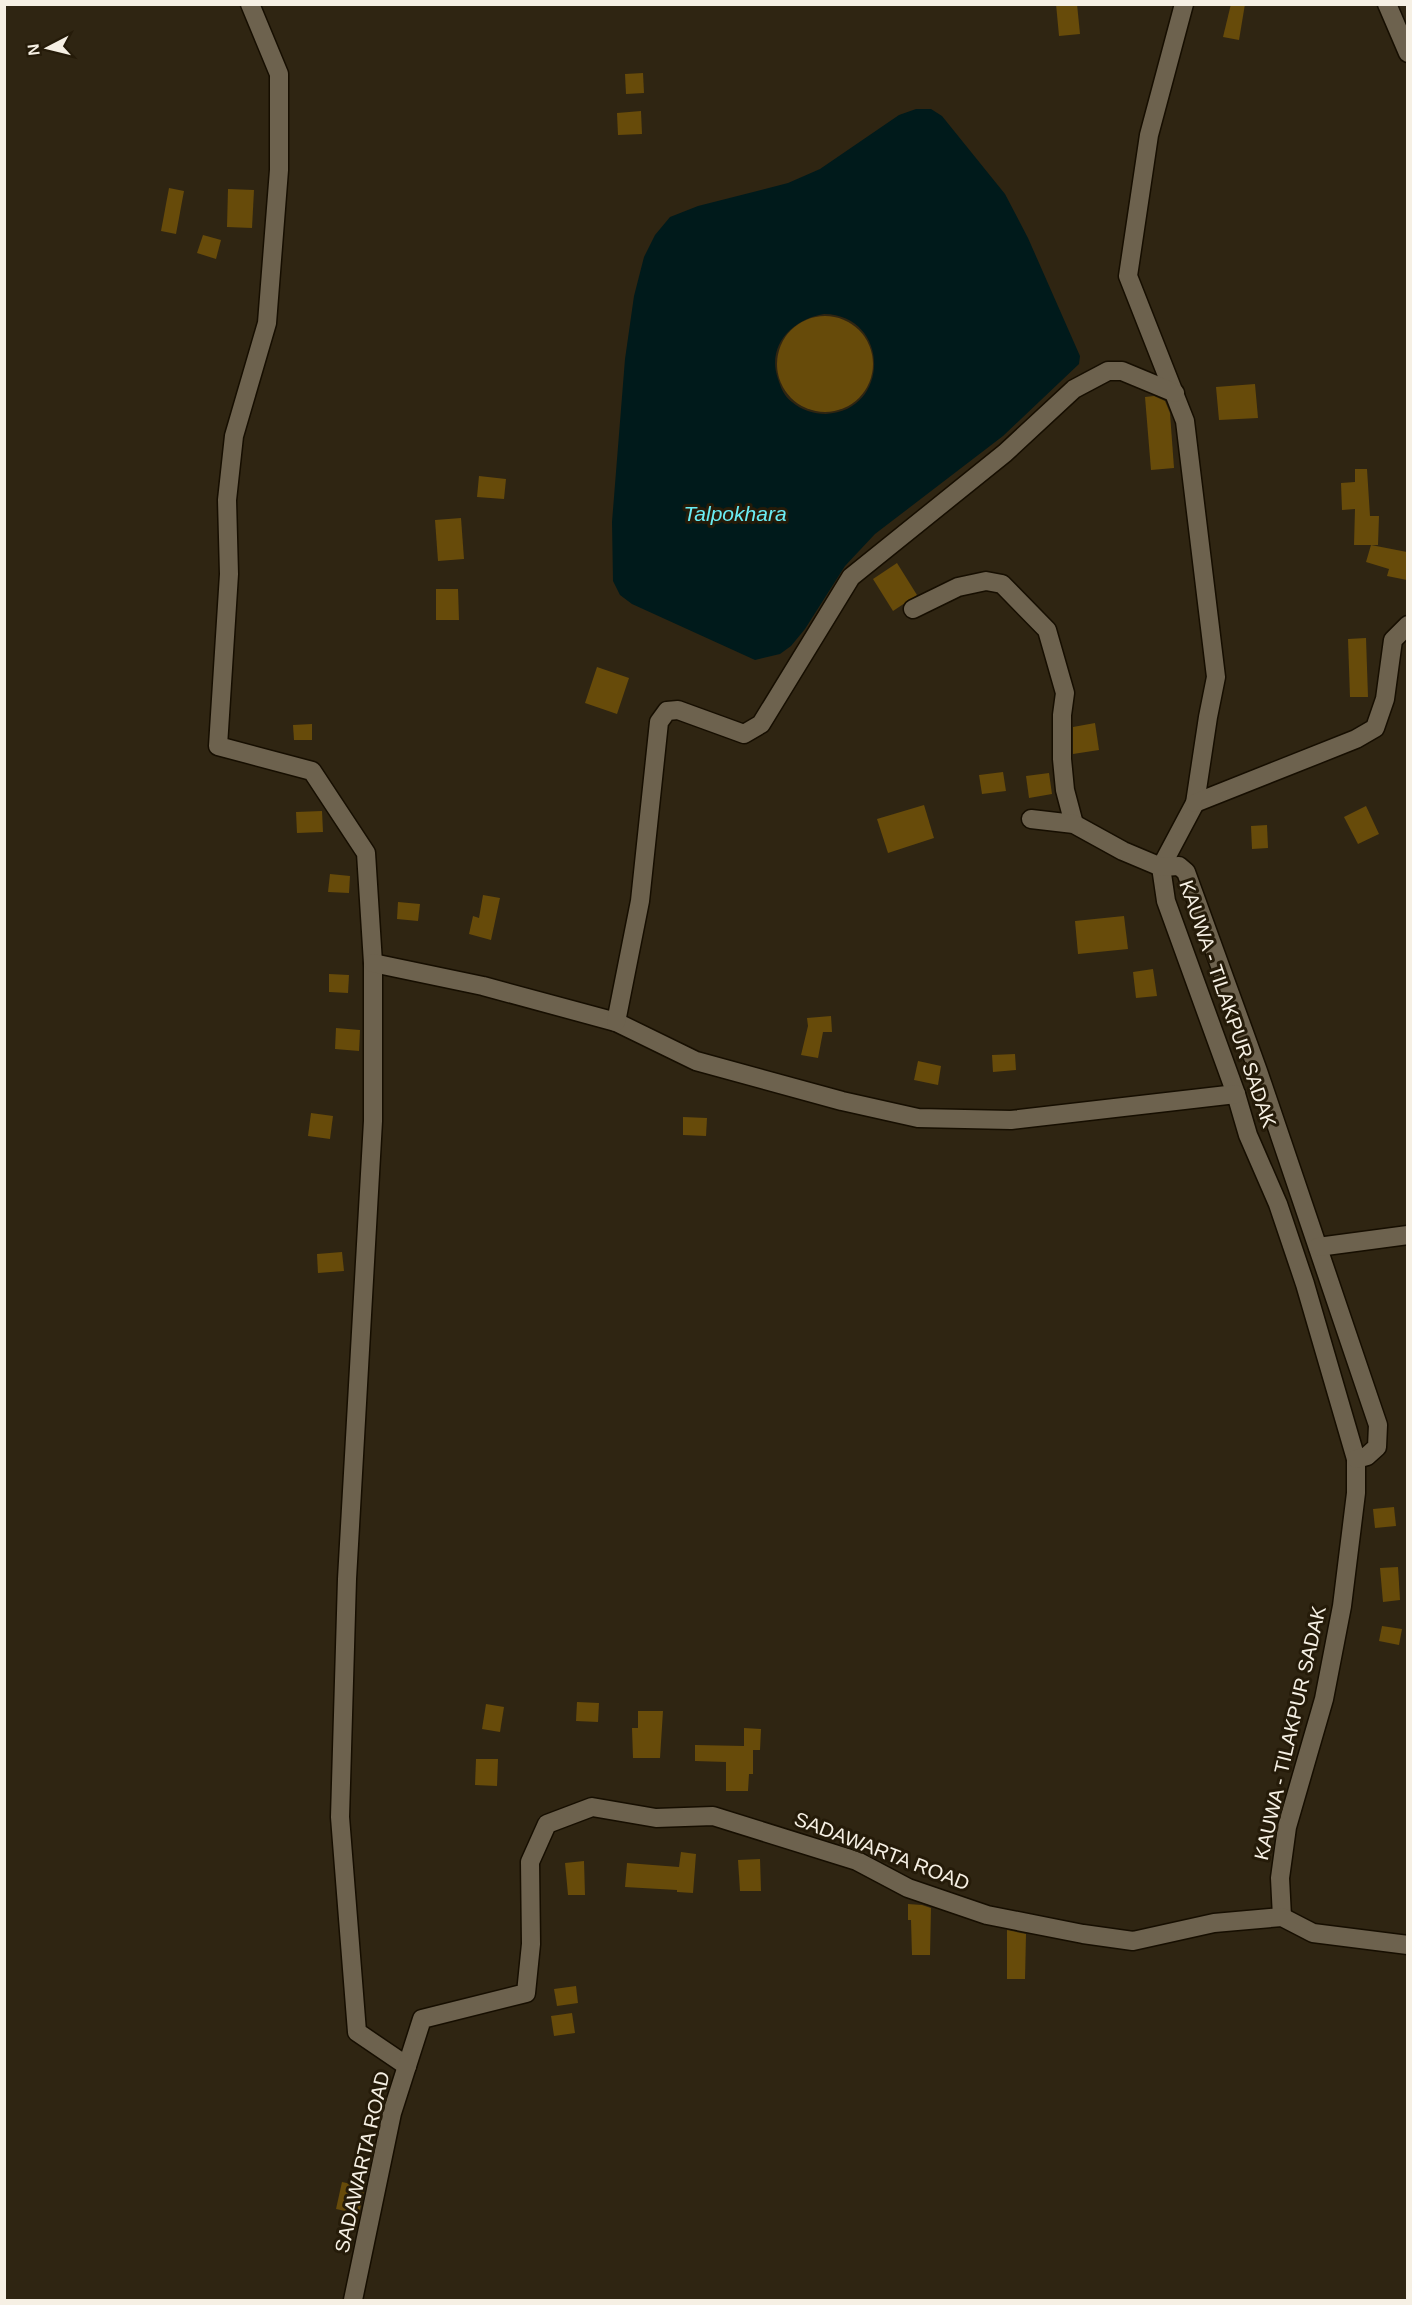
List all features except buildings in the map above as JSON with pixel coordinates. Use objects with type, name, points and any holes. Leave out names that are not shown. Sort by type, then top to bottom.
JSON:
[{"type":"street","points":[[250,4],[279,74],[279,170],[267,323],[234,436],[227,500],[229,573],[219,746],[312,771],[366,853],[373,963],[373,1121],[347,1579],[340,1817],[357,2032],[407,2066]]},
{"type":"street","name":"KAUWA - TILAKPUR SADAK","points":[[1184,4],[1149,135],[1128,276],[1185,421],[1216,677],[1195,803],[1161,867],[1166,901],[1236,1094],[1248,1135],[1278,1204],[1301,1272],[1356,1459],[1356,1493],[1342,1606],[1324,1698],[1287,1827],[1280,1878],[1282,1917]]},
{"type":"street","points":[[1387,4],[1407,53]]},
{"type":"street","points":[[616,1022],[640,901],[659,722],[667,711],[678,710],[744,734],[761,724],[851,577],[1005,453],[1074,389],[1108,371],[1122,371],[1174,393]]},
{"type":"street","points":[[913,609],[958,587],[986,580],[1002,584],[1047,630],[1065,693],[1062,715],[1062,759],[1065,790],[1074,824]]},
{"type":"street","points":[[1195,803],[1356,738],[1375,728],[1385,699],[1393,640],[1407,625]]},
{"type":"street","points":[[1031,819],[1074,824],[1161,867],[1179,866],[1186,872],[1262,1082],[1378,1425],[1377,1447],[1367,1456],[1356,1459]]},
{"type":"street","points":[[373,963],[483,986],[616,1022],[696,1061],[842,1101],[918,1118],[1011,1120],[1236,1094]]},
{"type":"street","points":[[1318,1247],[1407,1235]]},
{"type":"street","name":"SADAWARTA ROAD","points":[[353,2301],[392,2113],[422,2019],[526,1993],[531,1944],[530,1862],[547,1824],[592,1807],[656,1818],[713,1816],[857,1861],[908,1887],[987,1915],[1083,1934],[1133,1941],[1214,1923],[1282,1917]]},
{"type":"street","points":[[1282,1917],[1313,1933],[1407,1945]]},
{"type":"water","name":"Talpokhara","points":[[916,109],[931,109],[942,116],[1005,194],[1028,238],[1080,356],[1079,364],[1003,436],[875,534],[845,566],[805,629],[791,646],[780,654],[755,660],[632,604],[620,595],[613,581],[612,522],[625,359],[634,296],[644,257],[655,235],[670,217],[698,206],[788,183],[820,169],[899,115]],"holes":[[[824,314],[846,318],[861,330],[871,345],[874,363],[871,381],[862,397],[847,409],[826,414],[812,412],[796,405],[789,400],[778,379],[775,367],[779,345],[785,336],[802,321]]]}]
